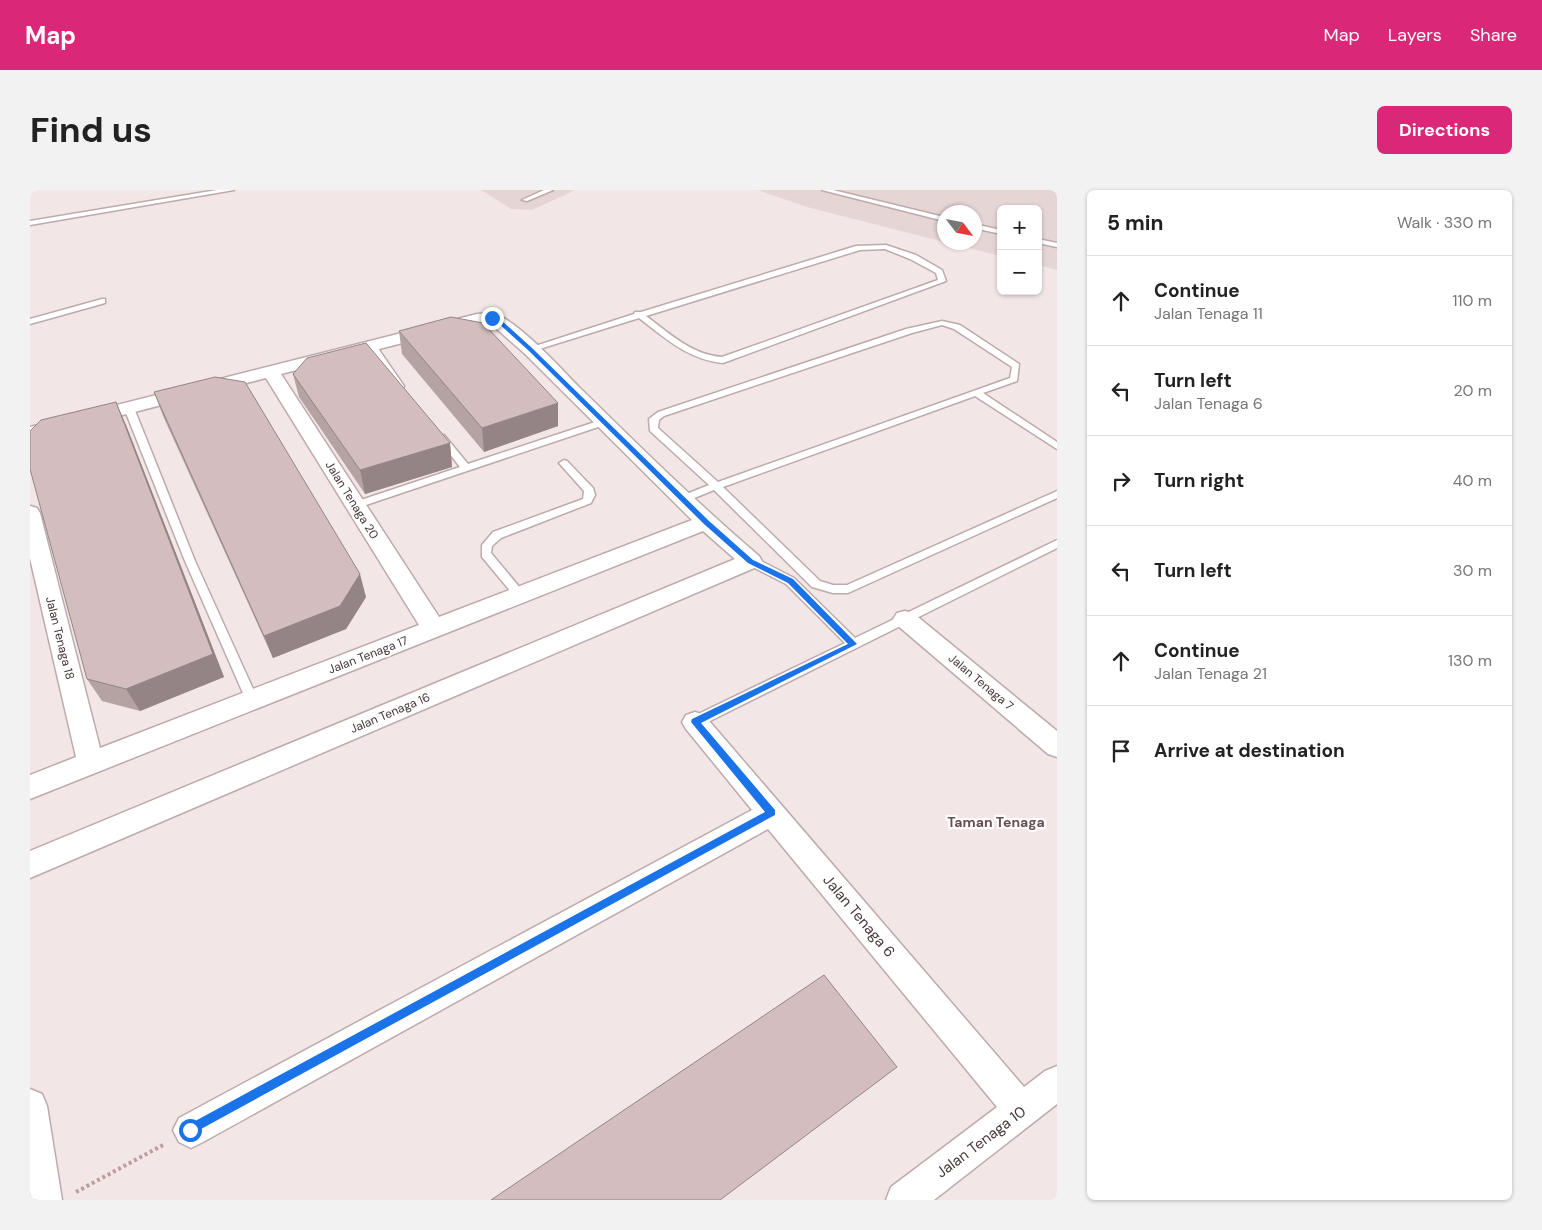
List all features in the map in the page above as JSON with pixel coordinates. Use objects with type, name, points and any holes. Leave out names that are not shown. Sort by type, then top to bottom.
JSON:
[{"type":"street","points":[[30,433],[477,319],[492,318],[499,321],[530,349],[706,522],[751,561]]},
{"type":"street","name":"Jalan Tenaga 20","points":[[271,372],[434,629]]},
{"type":"street","name":"Jalan Tenaga 18","points":[[30,513],[91,764]]},
{"type":"street","name":"Jalan Tenaga 17","points":[[30,788],[706,522]]},
{"type":"street","name":"Jalan Tenaga 16","points":[[30,865],[751,561]]},
{"type":"street","name":"Jalan Tenaga 7","points":[[905,618],[1057,746]]},
{"type":"street","name":"Jalan Tenaga 6","points":[[695,722],[1022,1111]]},
{"type":"street","points":[[190,1130],[772,813]]},
{"type":"street","name":"Jalan Tenaga 10","points":[[904,1200],[1057,1083]]},
{"type":"street","points":[[30,1106],[58,1198]]},
{"type":"lane","points":[[30,223],[186,193],[231,190]]},
{"type":"lane","points":[[525,200],[550,190]]},
{"type":"lane","points":[[825,190],[937,217]]},
{"type":"lane","points":[[982,228],[997,231]]},
{"type":"lane","points":[[1042,241],[1057,245]]},
{"type":"lane","points":[[530,349],[638,314],[859,248],[886,247],[913,257],[939,272],[942,281],[723,360],[710,360],[695,354],[638,314]]},
{"type":"lane","points":[[30,322],[102,301]]},
{"type":"lane","points":[[683,499],[716,486],[1014,379],[1016,366],[957,327],[942,323],[891,337],[661,414],[654,419],[653,429],[716,486],[816,584],[833,589],[848,589],[1057,494]]},
{"type":"lane","points":[[372,346],[404,390]]},
{"type":"lane","points":[[977,393],[1057,446]]},
{"type":"lane","points":[[129,408],[190,561],[252,700]]},
{"type":"lane","points":[[356,505],[604,422]]},
{"type":"lane","points":[[432,426],[466,468]]},
{"type":"lane","points":[[520,595],[486,554],[487,545],[497,535],[587,501],[590,495],[589,490],[564,464]]},
{"type":"lane","points":[[695,722],[1057,544]]},
{"type":"lane","points":[[751,561],[790,581],[854,644]]},
{"type":"path","points":[[58,1198],[190,1130]]},
{"type":"shaded area","points":[[481,190],[573,190],[532,210],[511,209]]},
{"type":"shaded area","points":[[758,190],[1057,190],[1057,270],[1042,266],[1042,205],[997,205],[997,255],[977,250],[982,250],[982,205],[937,205],[937,240],[807,207]]},
{"type":"building","points":[[451,317],[483,323],[558,403],[482,428],[399,331]]},
{"type":"building","points":[[366,343],[450,443],[360,470],[293,374],[307,358]]},
{"type":"building","points":[[215,377],[245,382],[360,574],[340,606],[264,636],[154,392]]},
{"type":"building","points":[[116,402],[213,654],[126,689],[87,679],[30,469],[30,431],[41,420]]},
{"type":"building","points":[[824,975],[897,1067],[720,1200],[491,1200]]},
{"type":"district","name":"Taman Tenaga","points":[[996,822]]},
{"type":"route","points":[[190,1130],[772,813],[695,722],[854,644],[790,581],[774,571],[751,561],[706,522],[530,349],[499,321],[492,318]]}]
